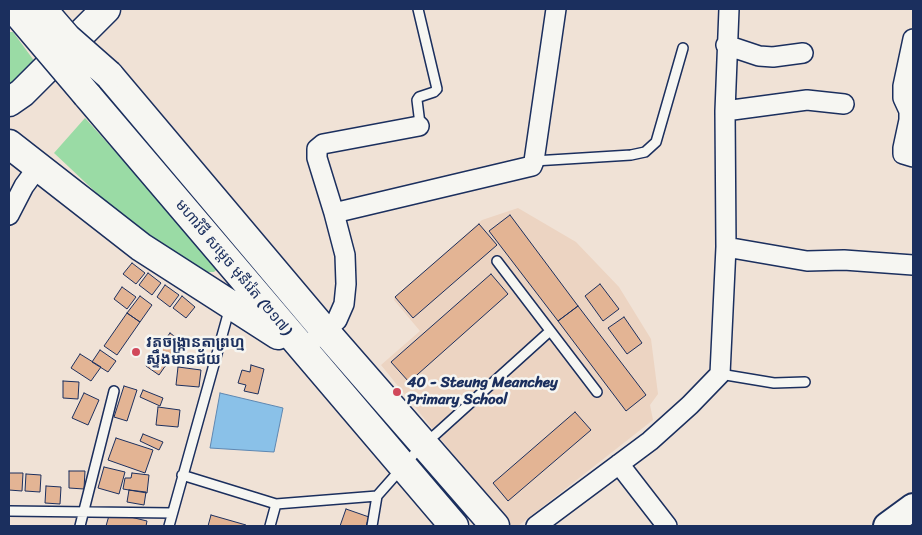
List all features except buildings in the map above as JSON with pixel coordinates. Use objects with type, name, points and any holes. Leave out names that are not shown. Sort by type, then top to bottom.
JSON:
[{"type":"main road","name":"មហាវិថី សម្តេច មុនីរ៉េត (២១៧)","points":[[14,9],[302,350],[454,526]]},
{"type":"main road","points":[[42,9],[68,38],[109,75]]},
{"type":"main road","name":"មហាវិថី សម្តេច មុនីរ៉េត (២១៧)","points":[[66,9],[81,26],[109,75],[325,331],[495,526]]},
{"type":"main road","points":[[9,102],[22,92],[106,9]]},
{"type":"main road","points":[[9,144],[141,247],[302,350]]},
{"type":"street","points":[[334,213],[441,186],[527,168],[534,161],[556,9]]},
{"type":"street","points":[[536,526],[618,464],[690,405],[720,374],[726,247],[725,111],[726,45],[729,9]]},
{"type":"street","points":[[913,39],[903,86],[903,98],[909,111],[909,120],[902,148],[903,154],[913,157]]},
{"type":"street","points":[[726,45],[759,56],[773,57],[803,53]]},
{"type":"street","points":[[725,111],[807,100],[844,104]]},
{"type":"street","points":[[302,350],[337,320],[344,304],[346,284],[345,255],[317,158],[317,149],[323,144],[419,126]]},
{"type":"street","points":[[9,215],[24,186],[38,168]]},
{"type":"street","points":[[726,247],[807,261],[844,260],[913,265]]},
{"type":"street","points":[[618,464],[667,526]]},
{"type":"street","points":[[887,526],[913,507]]},
{"type":"lane","points":[[418,9],[437,89],[434,92],[419,97],[419,126]]},
{"type":"lane","points":[[534,161],[631,156],[645,152],[656,142],[683,48]]},
{"type":"lane","points":[[497,262],[597,392]]},
{"type":"lane","points":[[169,526],[231,305]]},
{"type":"lane","points":[[372,526],[377,496],[402,467],[423,444],[550,330]]},
{"type":"lane","points":[[720,374],[774,383],[805,382]]},
{"type":"lane","points":[[80,526],[114,391]]},
{"type":"lane","points":[[182,475],[276,504],[377,496]]},
{"type":"lane","points":[[270,526],[276,504]]},
{"type":"lane","points":[[9,511],[172,513]]},
{"type":"shaded area","points":[[518,208],[576,242],[619,287],[651,339],[658,394],[650,405],[653,420],[518,526],[511,526],[381,365],[420,331],[394,300],[395,297],[482,220]]},
{"type":"green space","points":[[9,32],[13,32],[35,62],[9,86]]},
{"type":"green space","points":[[85,118],[219,267],[214,272],[206,272],[189,263],[149,234],[103,199],[54,153]]},
{"type":"water","points":[[220,393],[283,408],[274,452],[210,448]]},
{"type":"place","name":"វត្តចង្ក្រានតាព្រហ្ម ស្ទឹងមានជ័យ","points":[[136,352]]},
{"type":"place","name":"40 - Steung Meanchey Primary School","points":[[397,392]]}]
